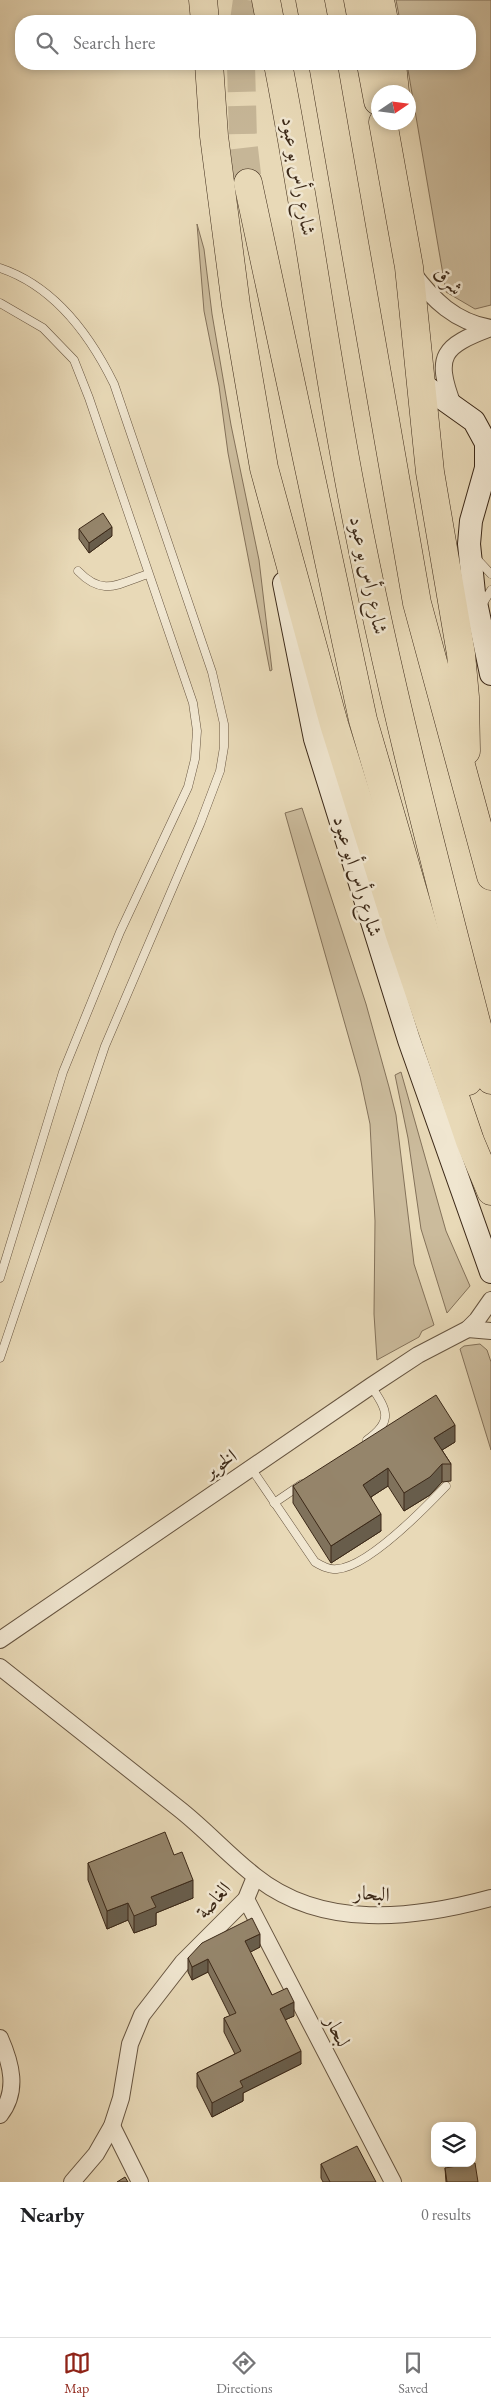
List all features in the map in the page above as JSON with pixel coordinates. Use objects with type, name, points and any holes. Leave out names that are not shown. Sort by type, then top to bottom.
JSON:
[{"type":"highway","points":[[203,0],[204,15]]},
{"type":"highway","points":[[266,0],[269,15]]},
{"type":"highway","points":[[310,0],[313,15]]},
{"type":"highway","points":[[358,0],[361,15]]},
{"type":"highway","points":[[380,0],[383,15]]},
{"type":"highway","points":[[209,70],[214,136],[236,305],[264,468],[334,724],[394,917],[470,1141],[491,1191]]},
{"type":"highway","name":"شارع رأس بو عبود","points":[[279,70],[294,143],[356,515],[404,738],[491,1080]]},
{"type":"highway","name":"شارع رأس بو عبود","points":[[324,70],[416,603],[491,876]]},
{"type":"highway","points":[[372,70],[375,85]]},
{"type":"highway","points":[[393,70],[394,85]]},
{"type":"highway","points":[[385,130],[409,267],[431,481],[461,654],[467,741],[465,785]]},
{"type":"highway","points":[[393,173],[396,130]]},
{"type":"highway","points":[[248,183],[363,720],[491,1156]]},
{"type":"street","name":"شرق","points":[[409,267],[427,292],[450,312],[462,320],[491,328],[456,344],[447,354],[443,367],[444,381],[453,405]]},
{"type":"street","points":[[422,384],[474,422],[486,444],[486,468],[473,512],[469,544],[478,617],[491,674]]},
{"type":"street","name":"شارع رأس أبو عبود","points":[[264,468],[290,618],[316,739],[410,1040],[491,1272]]},
{"type":"street","name":"الخوير","points":[[0,1640],[371,1386],[418,1355],[468,1329],[491,1300]]},
{"type":"street","points":[[468,1329],[491,1331]]},
{"type":"street","name":"الغاصة","points":[[0,1667],[189,1817],[256,1877],[246,1900],[184,1962],[142,2015],[130,2044],[121,2098],[112,2126],[96,2154],[72,2182]]},
{"type":"street","name":"البحار","points":[[256,1877],[289,1896],[325,1909],[357,1915],[392,1916],[429,1912],[491,1898]]},
{"type":"street","name":"لبحار","points":[[246,1900],[393,2182]]},
{"type":"street","points":[[0,2038],[10,2060],[12,2086],[0,2116]]},
{"type":"street","points":[[112,2126],[140,2182]]},
{"type":"lane","points":[[0,268],[12,272],[38,288],[63,309],[82,329],[114,384],[212,672],[223,715],[224,748],[220,771],[200,824],[102,1055],[0,1358]]},
{"type":"lane","points":[[0,302],[43,328],[74,360],[95,414],[193,702],[196,731],[195,759],[188,787],[120,932],[63,1072],[0,1278]]},
{"type":"lane","points":[[469,544],[481,565],[491,574]]},
{"type":"lane","points":[[78,571],[89,582],[103,587],[148,574]]},
{"type":"lane","points":[[478,617],[491,590]]},
{"type":"lane","points":[[363,1442],[379,1431],[386,1417],[385,1408],[371,1386]]},
{"type":"lane","points":[[251,1468],[315,1562],[329,1569],[337,1569],[353,1564],[398,1532],[446,1486]]},
{"type":"lane","points":[[274,1503],[307,1481]]},
{"type":"shaded area","points":[[396,0],[491,0],[491,305],[475,309],[446,292],[416,117],[416,85],[411,85],[408,70],[476,70],[476,15],[399,15]]},
{"type":"shaded area","points":[[197,224],[204,249],[212,314],[231,425],[259,560],[272,670],[270,671],[228,453],[219,386],[204,311]]},
{"type":"shaded area","points":[[302,808],[366,1004],[389,1087],[396,1115],[414,1264],[434,1325],[422,1331],[419,1337],[377,1360],[374,1314],[375,1221],[370,1124],[360,1077],[285,813]]},
{"type":"shaded area","points":[[401,1072],[446,1231],[470,1286],[447,1313],[421,1229],[408,1138],[395,1075]]},
{"type":"shaded area","points":[[480,1344],[487,1350],[491,1362],[491,1450],[460,1349],[464,1346]]},
{"type":"building","points":[[103,513],[112,527],[89,543],[79,529]]},
{"type":"building","points":[[436,1395],[455,1425],[434,1438],[451,1464],[442,1464],[430,1477],[404,1493],[388,1468],[363,1485],[381,1514],[331,1546],[293,1486]]},
{"type":"building","points":[[165,1832],[174,1855],[182,1852],[193,1880],[151,1897],[156,1907],[134,1916],[128,1903],[107,1911],[88,1863]]},
{"type":"building","points":[[252,1918],[260,1934],[245,1941],[272,1995],[287,1988],[294,2002],[280,2009],[301,2051],[240,2081],[243,2087],[212,2103],[197,2073],[241,2051],[224,2018],[236,2013],[208,1959],[192,1967],[188,1958],[202,1943]]},
{"type":"building","points":[[357,2146],[376,2182],[330,2182],[321,2164]]},
{"type":"building","points":[[476,2167],[478,2182],[447,2182],[445,2168]]},
{"type":"building","points":[[125,2177],[128,2182],[117,2182]]},
{"type":"tunnel","points":[[245,15],[247,0]]},
{"type":"tunnel","points":[[241,70],[243,140],[248,183]]}]
